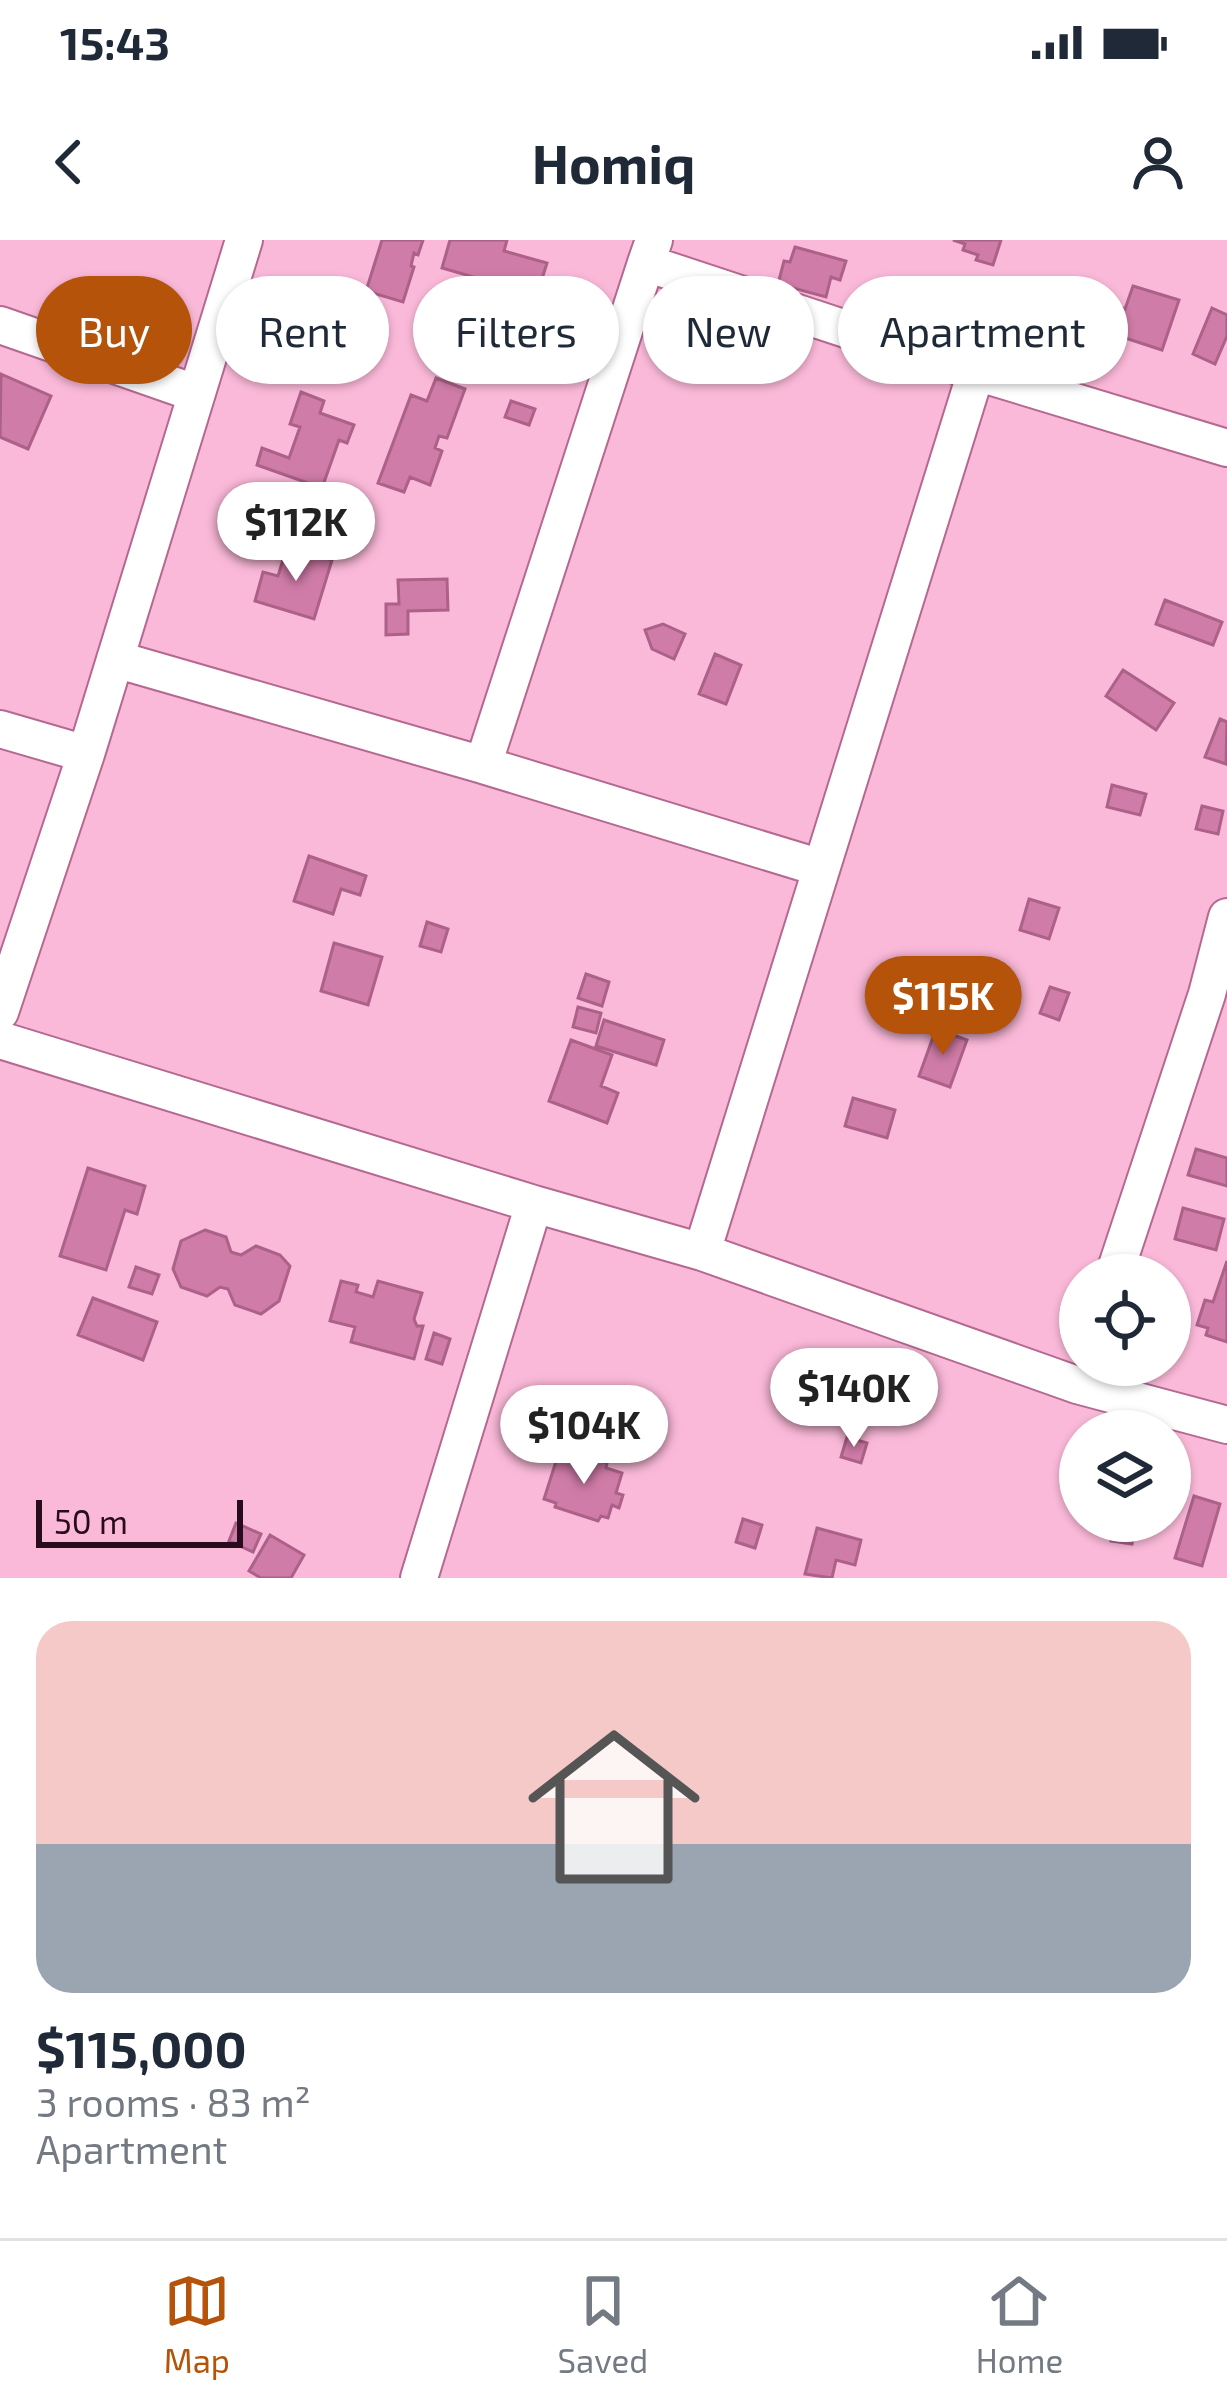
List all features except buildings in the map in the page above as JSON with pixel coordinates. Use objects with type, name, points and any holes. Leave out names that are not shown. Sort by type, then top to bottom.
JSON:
[{"type":"street","points":[[0,1012],[86,754],[244,240]]},
{"type":"street","points":[[483,765],[650,252],[838,321]]},
{"type":"street","points":[[0,325],[195,393]]},
{"type":"street","points":[[702,1252],[972,384]]},
{"type":"street","points":[[1016,384],[1227,448]]},
{"type":"street","points":[[115,659],[821,868]]},
{"type":"street","points":[[0,729],[86,754]]},
{"type":"street","points":[[1122,1254],[1217,997],[1227,917]]},
{"type":"street","points":[[0,1040],[702,1252],[1059,1368]]},
{"type":"street","points":[[419,1578],[534,1204]]},
{"type":"street","points":[[1112,1386],[1227,1425]]}]
